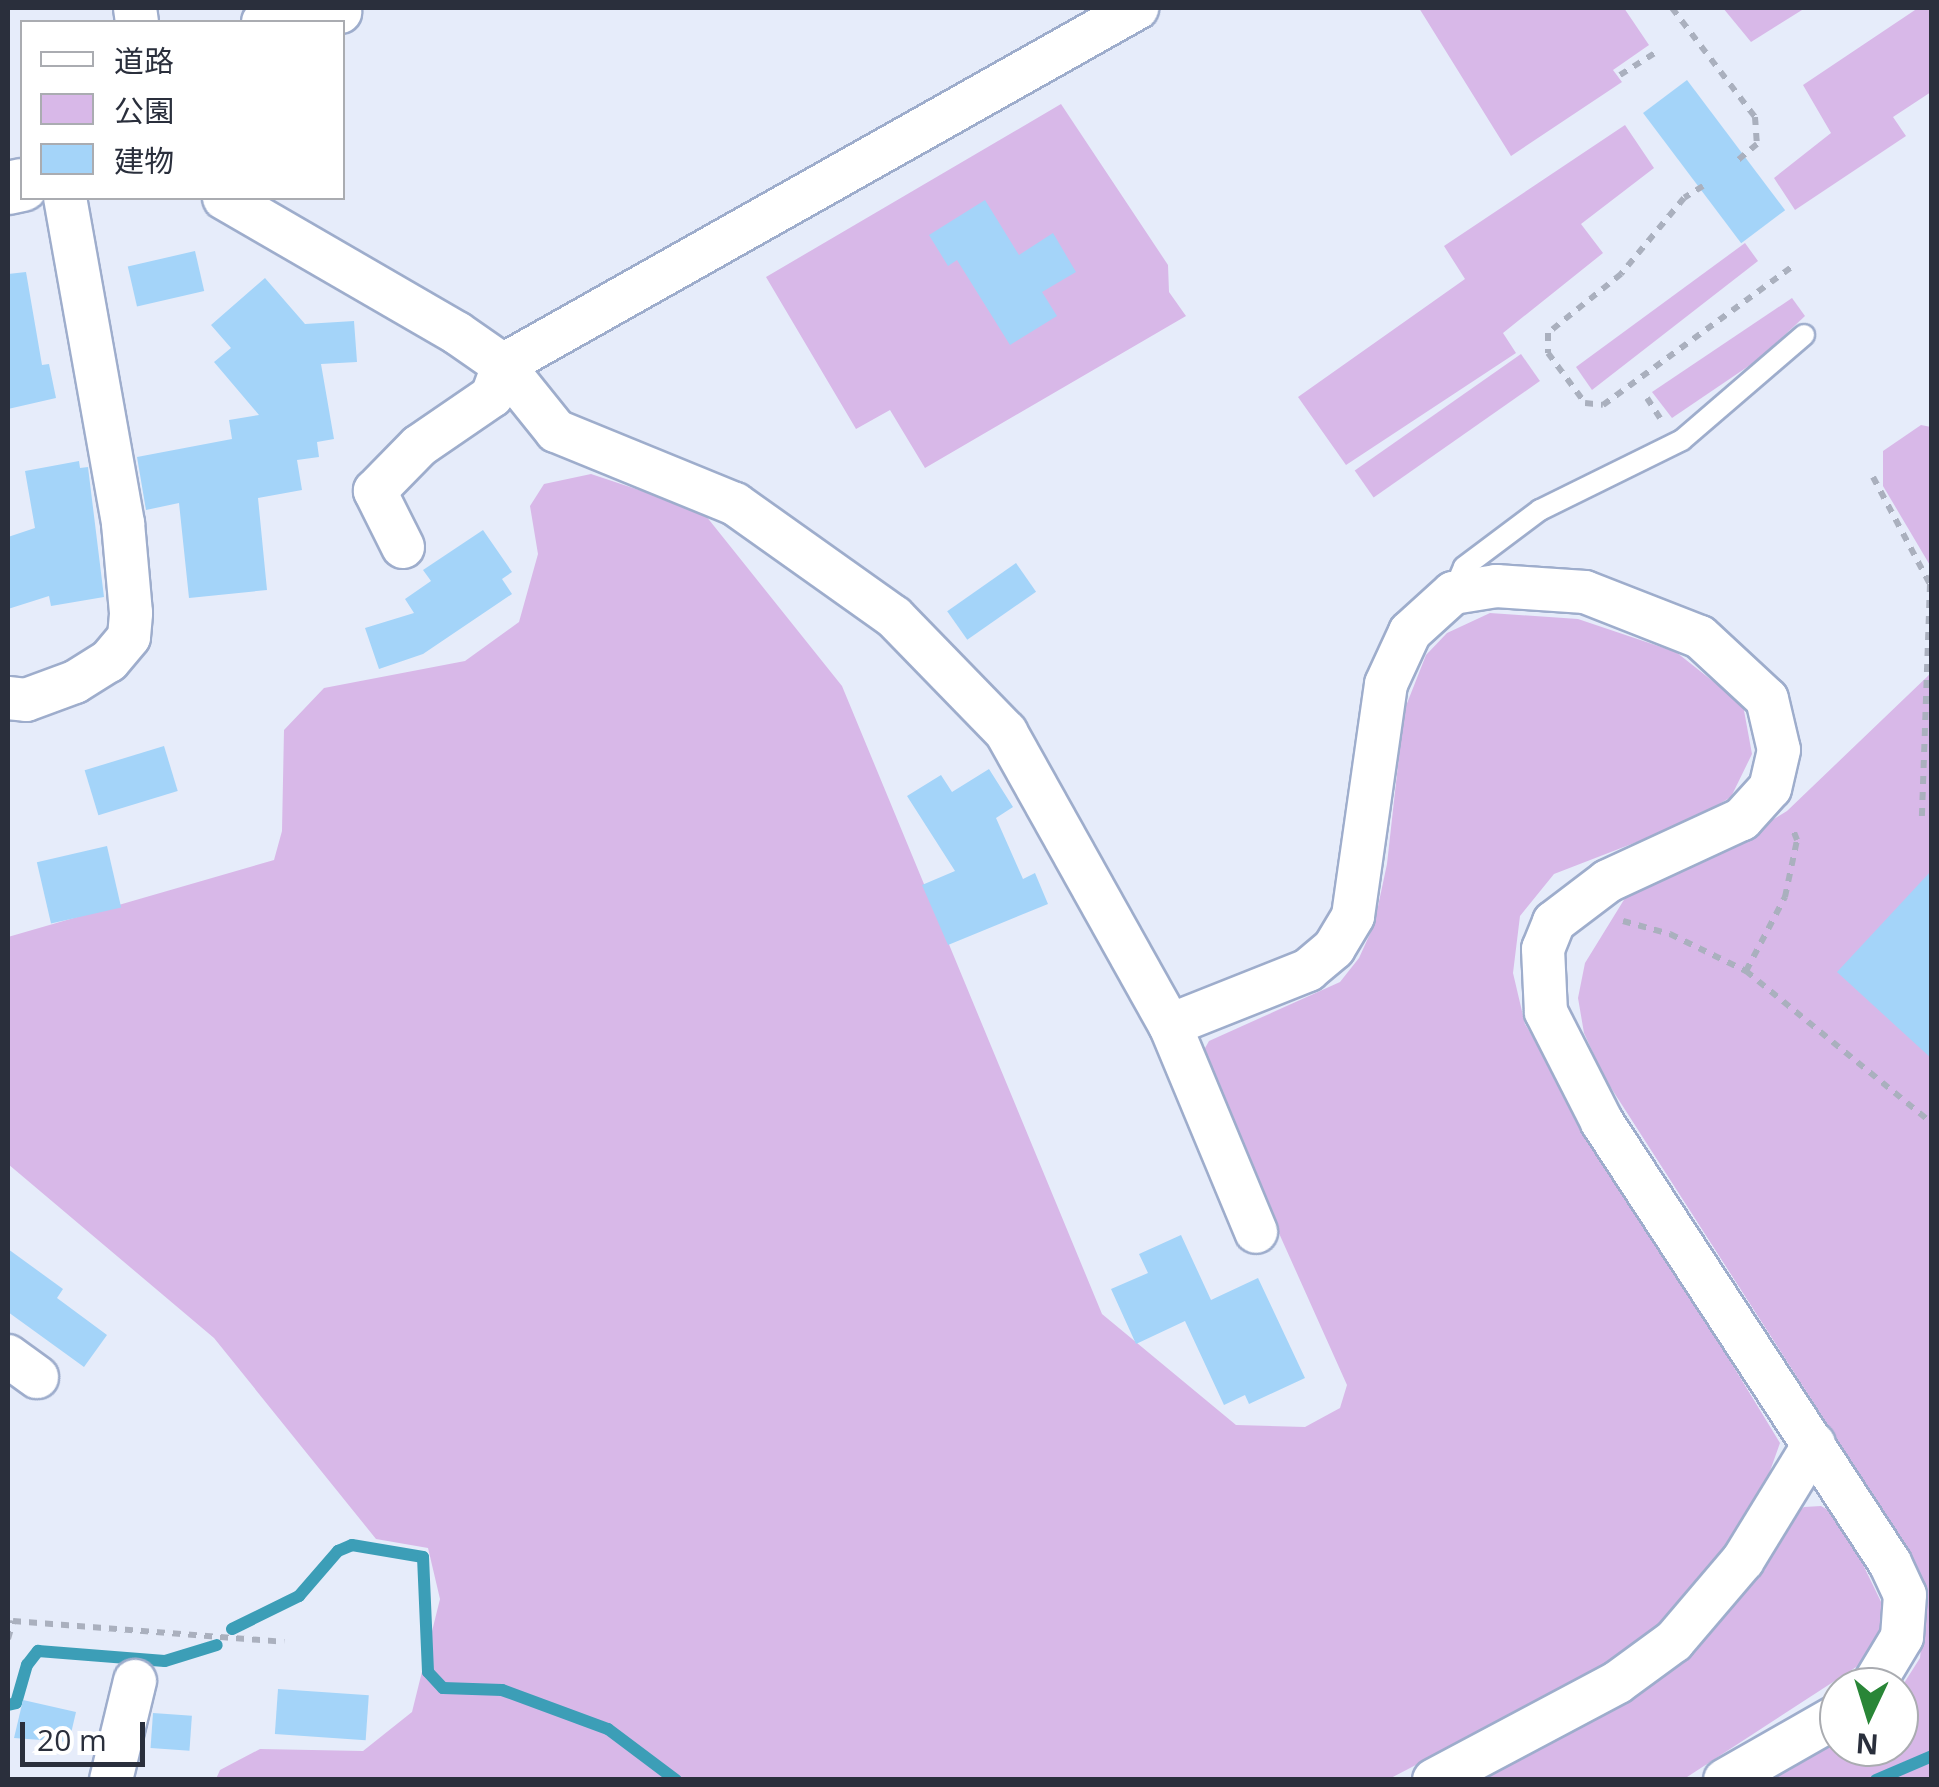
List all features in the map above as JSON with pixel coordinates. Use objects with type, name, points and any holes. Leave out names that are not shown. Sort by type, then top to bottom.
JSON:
[{"type":"street","points":[[403,547],[376,491],[419,446],[492,396],[502,366],[1137,8]]},
{"type":"street","points":[[278,20],[340,12]]},
{"type":"street","points":[[8,698],[26,700],[75,682],[109,661],[130,625],[123,523],[65,200]]},
{"type":"street","points":[[227,200],[502,366],[556,431],[734,504],[894,616],[1006,732],[1170,1025],[1256,1232]]},
{"type":"street","points":[[1170,1025],[1308,970],[1334,948],[1352,916],[1386,684],[1410,632],[1453,592],[1496,586],[1585,592],[1700,637],[1767,699],[1780,750],[1770,788],[1742,819],[1608,881],[1554,922],[1544,949],[1546,1012],[1602,1122],[1814,1444],[1904,1595],[1902,1637],[1884,1667]]},
{"type":"street","points":[[1434,1780],[1618,1682],[1674,1641],[1743,1560],[1814,1444]]},
{"type":"street","points":[[111,1780],[135,1681]]},
{"type":"street","points":[[1726,1780],[1819,1727]]},
{"type":"lane","points":[[1453,592],[1464,567],[1540,510],[1682,440],[1804,335]]},
{"type":"path","points":[[1672,8],[1754,117],[1756,144],[1737,161]]},
{"type":"path","points":[[1620,74],[1658,51]]},
{"type":"path","points":[[1704,186],[1684,198],[1621,274],[1548,332],[1548,353],[1585,403],[1603,405],[1796,264]]},
{"type":"path","points":[[1647,398],[1663,421]]},
{"type":"path","points":[[1873,477],[1930,584],[1922,818]]},
{"type":"path","points":[[1746,971],[1785,897],[1797,840],[1782,798],[1770,788]]},
{"type":"path","points":[[1574,907],[1670,934],[1746,971],[1932,1123]]},
{"type":"path","points":[[8,1639],[13,1621],[284,1642]]},
{"type":"green space","points":[[1419,8],[1624,8],[1649,45],[1613,70],[1622,82],[1511,156]]},
{"type":"green space","points":[[1723,8],[1800,8],[1802,10],[1751,42]]},
{"type":"green space","points":[[1918,8],[1931,8],[1931,92],[1893,117],[1906,136],[1795,210],[1774,178],[1831,133],[1803,85]]},
{"type":"green space","points":[[1061,104],[1168,265],[1169,292],[1186,316],[925,468],[890,410],[856,429],[766,277]]},
{"type":"green space","points":[[1625,125],[1654,168],[1581,224],[1603,253],[1503,333],[1516,353],[1346,465],[1298,397],[1465,279],[1444,246]]},
{"type":"green space","points":[[1745,243],[1758,261],[1592,390],[1576,367]]},
{"type":"green space","points":[[1792,298],[1805,316],[1759,359],[1672,418],[1652,392]]},
{"type":"green space","points":[[1521,354],[1540,381],[1374,497],[1355,470]]},
{"type":"green space","points":[[1921,425],[1931,427],[1931,567],[1883,486],[1883,451]]},
{"type":"green space","points":[[591,474],[702,511],[842,686],[1102,1314],[1236,1425],[1305,1427],[1340,1408],[1347,1385],[1200,1057],[1209,1041],[1340,982],[1359,958],[1374,925],[1387,864],[1404,711],[1426,655],[1447,633],[1490,613],[1578,619],[1676,652],[1743,705],[1752,754],[1731,797],[1691,821],[1554,874],[1520,916],[1513,973],[1525,1024],[1780,1443],[1755,1513],[1668,1624],[1592,1673],[1389,1779],[216,1779],[220,1770],[260,1749],[363,1751],[412,1712],[440,1599],[428,1548],[376,1539],[214,1338],[8,1164],[8,937],[274,860],[282,831],[284,730],[324,688],[465,661],[519,622],[538,554],[530,506],[544,484]]},
{"type":"green space","points":[[1931,673],[1931,1779],[1766,1779],[1819,1748],[1819,1767],[1919,1767],[1919,1667],[1914,1667],[1920,1658],[1926,1594],[1844,1450],[1604,1077],[1584,1033],[1578,998],[1585,963],[1630,890],[1727,848],[1787,811]]},
{"type":"green space","points":[[1821,1506],[1840,1517],[1884,1608],[1882,1640],[1867,1660],[1856,1667],[1819,1667],[1819,1691],[1684,1779],[1471,1780],[1643,1692],[1706,1637],[1793,1516],[1804,1507]]},
{"type":"building","points":[[1687,80],[1785,210],[1741,243],[1643,113]]},
{"type":"building","points":[[985,200],[1019,255],[1053,233],[1076,272],[1042,292],[1057,316],[1010,345],[957,260],[948,266],[929,235]]},
{"type":"building","points":[[195,251],[204,291],[137,306],[128,267]]},
{"type":"building","points":[[26,272],[42,365],[49,364],[56,398],[8,409],[8,274]]},
{"type":"building","points":[[265,278],[305,324],[354,321],[357,362],[321,364],[334,439],[317,442],[319,457],[297,460],[302,490],[258,498],[267,590],[189,598],[179,503],[146,510],[137,457],[232,439],[229,420],[259,415],[214,362],[231,348],[211,325]]},
{"type":"building","points":[[79,461],[80,468],[88,467],[104,597],[51,606],[49,596],[8,609],[8,537],[35,528],[25,471]]},
{"type":"building","points":[[483,530],[512,572],[502,579],[512,594],[423,654],[379,669],[365,628],[414,613],[405,599],[431,581],[423,570]]},
{"type":"building","points":[[1016,563],[1036,592],[967,640],[947,611]]},
{"type":"building","points":[[164,746],[178,791],[98,815],[85,770]]},
{"type":"building","points":[[989,769],[1013,807],[996,818],[1023,879],[1035,873],[1048,904],[948,945],[922,885],[955,871],[907,796],[941,775],[952,792]]},
{"type":"building","points":[[107,846],[121,907],[51,924],[37,862]]},
{"type":"building","points":[[1932,870],[1932,1059],[1837,972]]},
{"type":"building","points":[[1181,1235],[1211,1300],[1258,1278],[1305,1378],[1249,1404],[1245,1395],[1224,1405],[1185,1321],[1136,1344],[1111,1289],[1148,1273],[1139,1254]]},
{"type":"building","points":[[8,1249],[63,1289],[57,1298],[107,1335],[84,1367],[8,1312]]},
{"type":"building","points":[[278,1689],[369,1695],[366,1740],[275,1734]]},
{"type":"building","points":[[23,1700],[76,1712],[69,1742],[14,1738]]},
{"type":"building","points":[[153,1713],[192,1716],[189,1751],[151,1748]]},
{"type":"waterway","points":[[232,1629],[299,1596],[338,1551],[352,1545],[423,1557],[428,1672],[443,1688],[502,1690],[608,1729],[676,1780]]},
{"type":"waterway","points":[[8,1705],[16,1703],[27,1665],[38,1651],[165,1661],[217,1645]]},
{"type":"waterway","points":[[1876,1780],[1932,1756]]}]
